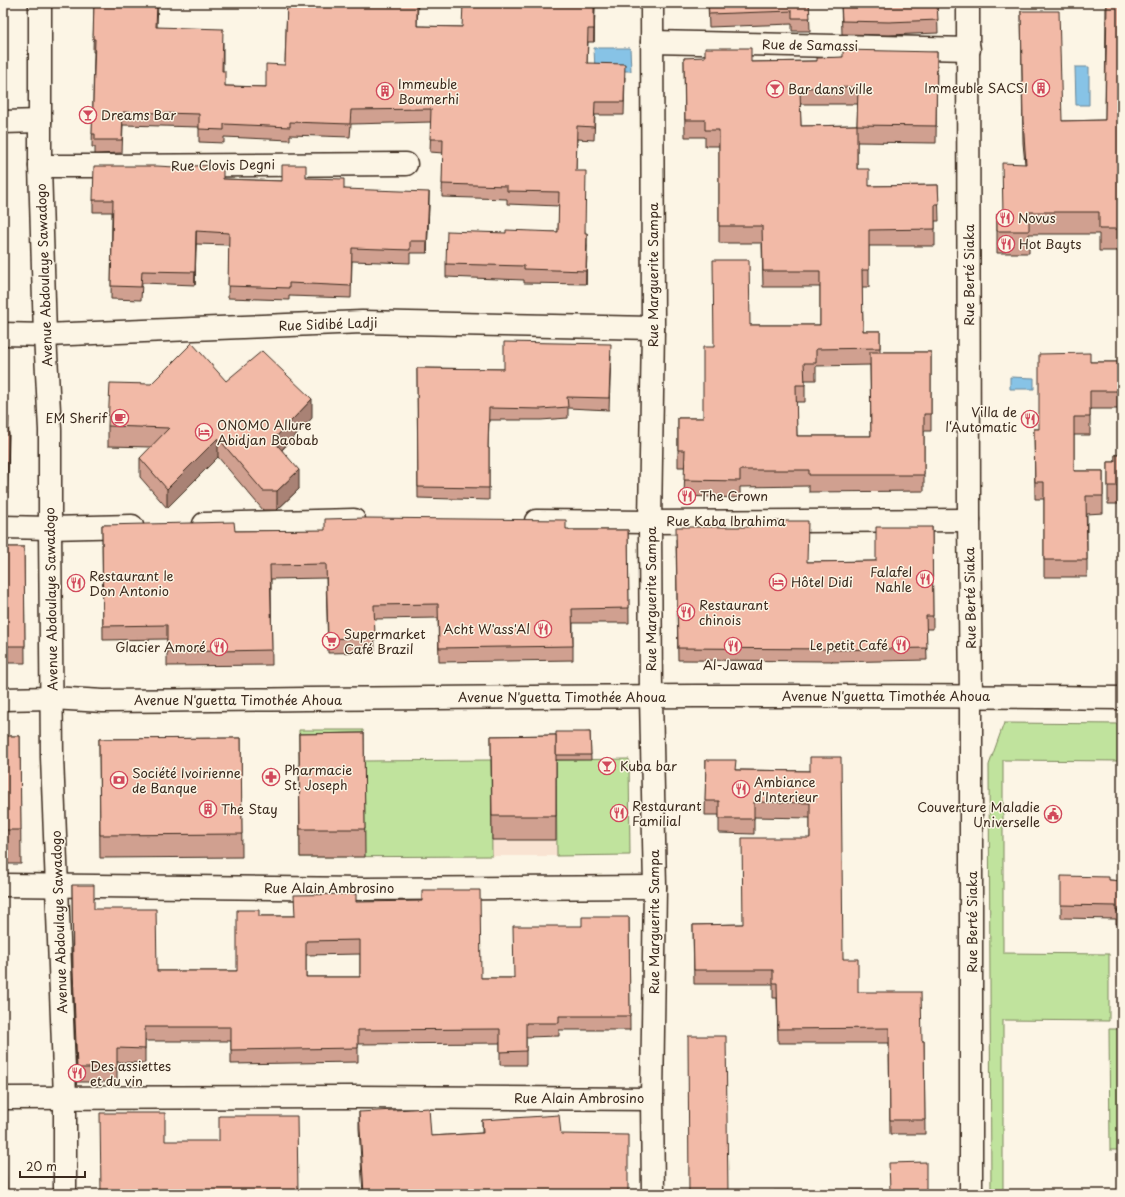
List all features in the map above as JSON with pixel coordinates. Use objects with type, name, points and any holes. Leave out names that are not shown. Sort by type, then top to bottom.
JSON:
[{"type":"street","name":"Avenue Abdoulaye Sawadogo","points":[[40,3],[40,166],[45,335],[50,430],[52,757],[65,1097],[65,1194]]},
{"type":"street","name":"Rue Marguerite Sampa","points":[[652,3],[654,328],[650,522],[651,697],[656,887],[652,1099],[653,1194]]},
{"type":"street","name":"Rue Berté Siaka","points":[[968,3],[969,520],[971,696],[971,1194]]},
{"type":"street","name":"Rue de Samassi","points":[[652,42],[969,49]]},
{"type":"street","points":[[3,122],[40,121]]},
{"type":"street","name":"Rue Clovis Degni","points":[[40,166],[406,164]]},
{"type":"street","name":"Rue Sidibé Ladji","points":[[3,334],[45,335],[362,322],[654,328]]},
{"type":"street","points":[[183,525],[372,520]]},
{"type":"street","name":"Rue Kaba Ibrahima","points":[[515,521],[650,522],[969,520]]},
{"type":"street","points":[[3,527],[50,528],[152,525]]},
{"type":"street","name":"Avenue N'guetta Timothée Ahoua","points":[[3,699],[52,698],[111,701],[971,696],[1122,698]]},
{"type":"street","name":"Rue Alain Ambrosino","points":[[3,885],[364,889],[656,887]]},
{"type":"street","name":"Rue Alain Ambrosino","points":[[3,1098],[363,1097],[652,1099]]},
{"type":"shaded area","points":[[491,760],[556,760],[557,856],[492,856]]},
{"type":"green space","points":[[1004,723],[1122,724],[1122,761],[1003,760],[1003,953],[1109,954],[1109,1021],[1003,1020],[1003,1194],[991,1194],[989,765]]},
{"type":"green space","points":[[299,730],[363,730],[364,761],[491,760],[492,856],[300,857]]},
{"type":"green space","points":[[629,759],[630,855],[557,856],[556,760]]},
{"type":"green space","points":[[1109,1029],[1122,1029],[1122,1150],[1110,1150]]},
{"type":"water","points":[[594,48],[630,48],[631,71],[595,71]]},
{"type":"water","points":[[1075,67],[1089,67],[1089,105],[1076,105]]},
{"type":"water","points":[[1010,377],[1034,378],[1034,389],[1010,389]]},
{"type":"building","points":[[94,3],[157,3],[156,27],[223,29],[222,71],[225,71],[225,86],[266,87],[266,64],[285,65],[287,3],[417,3],[417,26],[462,27],[463,3],[594,3],[594,29],[588,29],[587,63],[625,64],[624,102],[595,102],[594,127],[577,126],[576,171],[586,171],[586,271],[524,269],[524,266],[446,264],[447,231],[506,233],[506,230],[558,232],[559,192],[507,191],[507,186],[442,184],[443,139],[430,139],[431,109],[351,110],[350,124],[290,122],[290,127],[224,124],[224,130],[199,129],[199,114],[123,112],[122,140],[95,140],[95,134],[92,134],[95,39],[93,39]]},
{"type":"building","points":[[708,3],[809,3],[810,18],[792,18],[792,11],[709,14]]},
{"type":"building","points":[[841,3],[937,3],[938,20],[889,22],[842,21]]},
{"type":"building","points":[[1107,3],[1122,3],[1122,229],[1099,229],[1099,212],[1029,212],[1029,231],[997,231],[997,214],[1003,214],[1002,163],[1026,164],[1023,121],[1021,11],[1059,11],[1062,121],[1105,120]]},
{"type":"building","points":[[705,48],[751,48],[751,62],[817,61],[817,58],[843,57],[843,50],[937,52],[936,126],[857,125],[857,169],[869,169],[869,186],[938,185],[939,204],[935,204],[935,229],[869,230],[869,270],[862,270],[863,331],[880,331],[880,348],[816,349],[816,363],[804,363],[805,385],[796,385],[797,436],[871,436],[870,352],[931,352],[931,414],[924,414],[924,475],[809,475],[809,470],[740,470],[740,481],[684,480],[685,450],[678,450],[678,418],[703,418],[703,347],[714,347],[713,260],[749,260],[750,325],[820,325],[820,271],[763,271],[762,226],[719,226],[719,130],[705,130],[705,120],[685,120],[684,58],[705,57]],"holes":[[[858,87],[857,125],[801,126],[800,88]]]},
{"type":"building","points":[[3,149],[7,149],[3,197]]},
{"type":"building","points":[[223,165],[223,179],[282,181],[282,165],[306,165],[306,178],[344,179],[344,189],[429,192],[427,241],[410,241],[410,250],[352,248],[351,286],[289,283],[289,288],[228,286],[229,233],[196,231],[195,272],[142,271],[141,287],[111,286],[113,200],[93,200],[94,166],[157,166],[192,168],[192,166]]},
{"type":"building","points":[[504,342],[611,344],[609,398],[567,397],[568,407],[541,409],[489,408],[489,488],[418,487],[417,368],[504,369]]},
{"type":"building","name":"ONOMO Allure Abidjan Baobab","points":[[192,343],[226,381],[262,351],[312,399],[273,440],[299,470],[277,491],[263,491],[218,438],[167,489],[140,458],[169,428],[108,426],[110,383],[151,384]]},
{"type":"building","points":[[1090,353],[1090,362],[1122,362],[1122,391],[1090,391],[1090,417],[1074,417],[1074,471],[1103,471],[1103,496],[1086,496],[1087,560],[1044,560],[1044,482],[1035,482],[1034,429],[1039,429],[1039,354]]},
{"type":"building","points":[[3,417],[9,417],[7,498],[3,499]]},
{"type":"building","points":[[1115,455],[1122,455],[1122,486],[1108,486],[1108,462],[1115,462]]},
{"type":"building","points":[[325,519],[566,520],[566,529],[569,530],[628,530],[629,608],[572,609],[573,646],[439,648],[438,604],[374,605],[375,637],[328,639],[326,564],[270,565],[272,650],[167,652],[167,625],[103,626],[102,525],[234,522],[235,531],[325,530]]},
{"type":"building","points":[[750,521],[808,521],[807,562],[876,561],[876,527],[932,527],[933,616],[926,616],[927,648],[832,650],[678,648],[676,527],[750,527]]},
{"type":"building","points":[[3,547],[24,547],[25,646],[3,646]]},
{"type":"building","points":[[556,732],[590,732],[591,755],[556,755]]},
{"type":"building","points":[[364,733],[365,829],[300,829],[299,734]]},
{"type":"building","points":[[556,735],[556,816],[492,816],[491,736]]},
{"type":"building","points":[[3,736],[20,736],[21,830],[3,830]]},
{"type":"building","points":[[241,738],[242,834],[100,835],[99,739]]},
{"type":"building","points":[[810,757],[841,757],[843,959],[858,959],[858,992],[921,992],[922,1041],[924,1041],[925,1120],[890,1120],[889,1028],[778,1029],[777,983],[773,983],[773,970],[694,970],[693,925],[743,924],[742,838],[810,838],[810,803],[754,802],[754,819],[719,819],[719,801],[705,801],[706,760],[736,760],[735,770],[810,771]]},
{"type":"building","points":[[1061,876],[1109,877],[1109,880],[1122,881],[1122,911],[1116,911],[1116,906],[1061,905]]},
{"type":"building","points":[[72,885],[94,885],[94,909],[156,909],[157,971],[237,971],[237,910],[259,910],[259,916],[295,916],[294,895],[356,894],[356,902],[422,901],[422,890],[480,890],[481,978],[514,978],[513,926],[582,926],[582,917],[629,917],[630,1016],[559,1016],[559,1023],[526,1023],[526,1051],[500,1052],[500,1029],[358,1030],[358,1048],[231,1050],[231,1027],[145,1027],[145,1049],[117,1048],[117,1068],[77,1068],[73,970]],"holes":[[[360,940],[360,977],[306,977],[306,941]]]},
{"type":"building","points":[[688,1036],[726,1036],[728,1194],[689,1194]]},
{"type":"building","points":[[429,1108],[431,1136],[483,1133],[482,1120],[559,1115],[561,1134],[628,1135],[628,1194],[364,1194],[359,1112]]},
{"type":"building","points":[[100,1113],[165,1113],[165,1141],[219,1141],[219,1116],[297,1116],[298,1194],[101,1194]]},
{"type":"building","points":[[3,1153],[6,1153],[7,1194],[3,1194]]},
{"type":"building","points":[[926,1162],[926,1194],[775,1194],[774,1191],[890,1190],[889,1163]]},
{"type":"place","name":"Immeuble SACSI","points":[[1041,88]]},
{"type":"place","name":"Bar dans ville","points":[[775,89]]},
{"type":"place","name":"Immeuble Boumerhi","points":[[385,91]]},
{"type":"place","name":"Dreams Bar","points":[[88,115]]},
{"type":"place","name":"Novus","points":[[1005,218]]},
{"type":"place","name":"Hot Bayts","points":[[1006,244]]},
{"type":"place","name":"EM Sherif","points":[[120,418]]},
{"type":"place","name":"Villa de l‘Automatic","points":[[1030,419]]},
{"type":"place","name":"ONOMO Allure Abidjan Baobab","points":[[204,432]]},
{"type":"place","name":"The Crown","points":[[687,496]]},
{"type":"place","name":"Falafel Nahle","points":[[925,579]]},
{"type":"place","name":"Hôtel Didi","points":[[778,582]]},
{"type":"place","name":"Restaurant le Don Antonio","points":[[76,583]]},
{"type":"place","name":"Restaurant chinois","points":[[686,612]]},
{"type":"place","name":"Acht W'ass'Al","points":[[543,629]]},
{"type":"place","name":"Supermarket Café Brazil","points":[[331,641]]},
{"type":"place","name":"Le petit Café","points":[[901,645]]},
{"type":"place","name":"Al-Jawad","points":[[733,646]]},
{"type":"place","name":"Glacier Amoré","points":[[219,647]]},
{"type":"place","name":"Kuba bar","points":[[607,766]]},
{"type":"place","name":"Pharmacie St. Joseph","points":[[271,777]]},
{"type":"place","name":"Société Ivoirienne de Banque","points":[[119,780]]},
{"type":"place","name":"Ambiance d'Interieur","points":[[741,789]]},
{"type":"place","name":"The Stay","points":[[208,809]]},
{"type":"place","name":"Restaurant Familial","points":[[619,813]]},
{"type":"place","name":"Couverture Maladie Universelle","points":[[1053,814]]},
{"type":"place","name":"Des assiettes et du vin","points":[[77,1073]]}]
